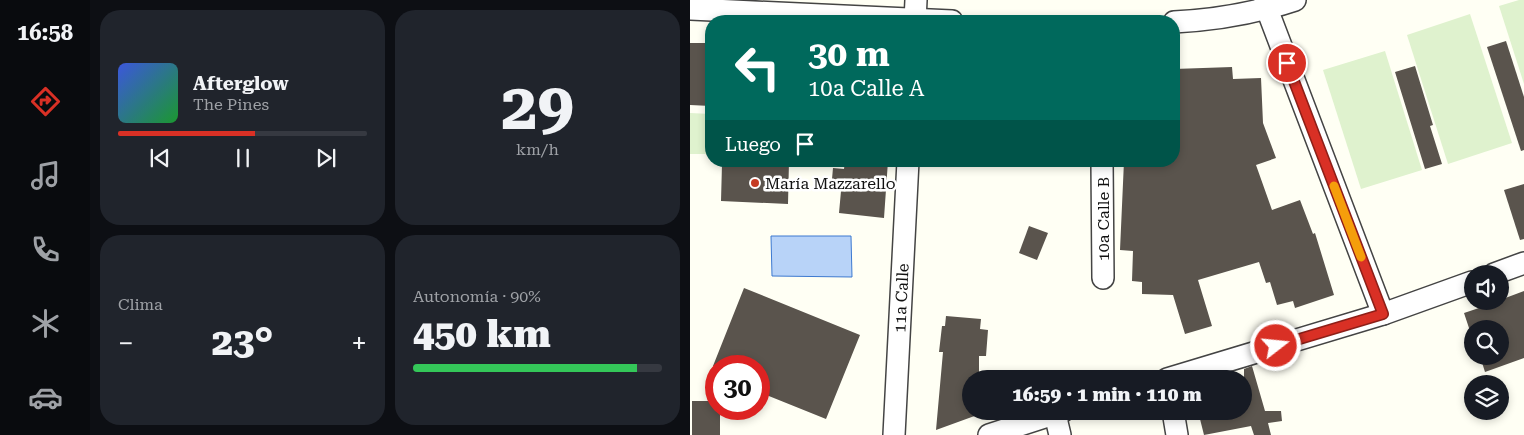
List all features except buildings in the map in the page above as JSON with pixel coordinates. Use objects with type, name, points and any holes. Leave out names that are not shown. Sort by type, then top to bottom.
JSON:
[{"type":"street","points":[[1180,22],[1200,21],[1295,0]]},
{"type":"street","points":[[1266,5],[1383,314]]},
{"type":"street","points":[[690,10],[915,14]]},
{"type":"street","name":"11a Calle","points":[[894,435],[908,167]]},
{"type":"street","name":"10a Calle B","points":[[1102,167],[1103,278]]},
{"type":"street","points":[[1509,268],[1524,263]]},
{"type":"street","points":[[1198,370],[1383,314],[1464,285]]},
{"type":"street","points":[[989,435],[1035,420]]},
{"type":"street","points":[[1059,420],[1060,435]]},
{"type":"street","points":[[1174,420],[1177,435]]},
{"type":"green space","points":[[1524,0],[1524,84],[1499,6]]},
{"type":"green space","points":[[1470,14],[1512,143],[1448,164],[1407,35]]},
{"type":"green space","points":[[1385,51],[1422,170],[1361,189],[1323,70]]},
{"type":"green space","points":[[690,113],[705,114],[705,154],[690,154]]},
{"type":"water","points":[[771,236],[851,236],[852,277],[772,276]]},
{"type":"slow traffic","points":[[1334,186],[1361,257]]},
{"type":"place","name":"María Mazzarello","points":[[755,183]]},
{"type":"route","points":[[1276,346],[1383,314],[1287,63]]}]
